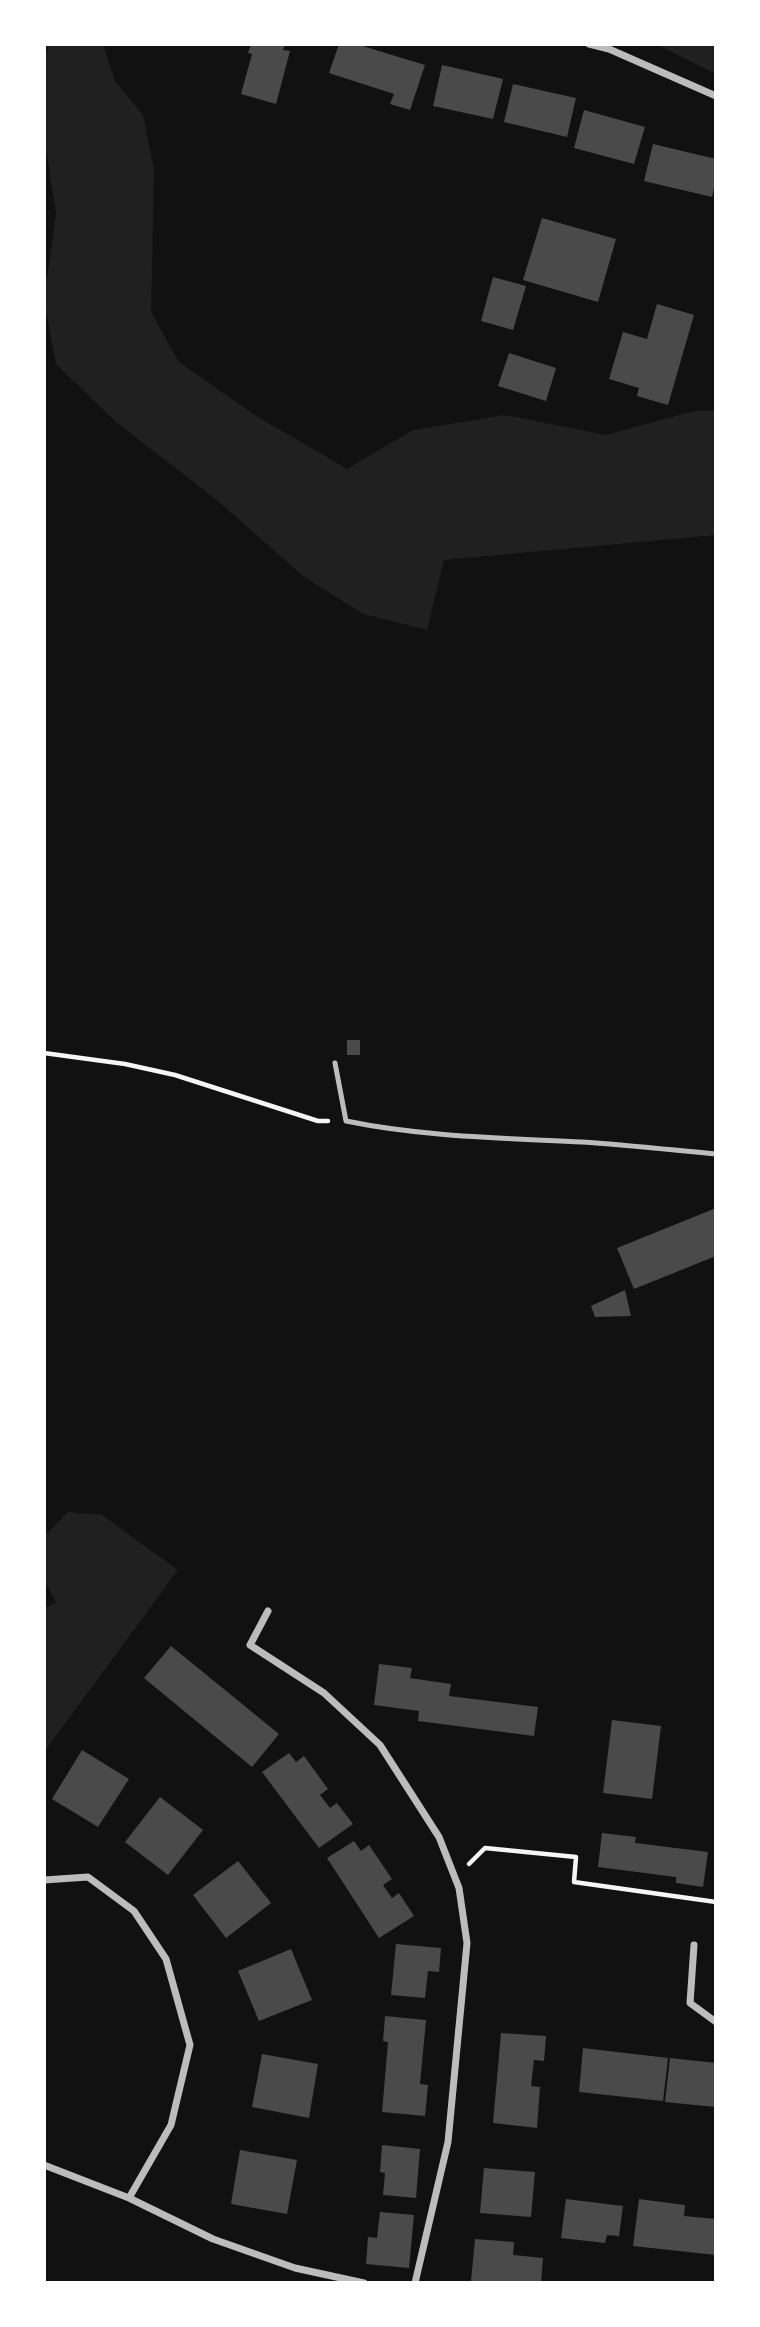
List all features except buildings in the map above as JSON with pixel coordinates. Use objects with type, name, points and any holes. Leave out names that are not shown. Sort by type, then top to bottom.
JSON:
[{"type":"street","points":[[589,44],[609,49],[716,96]]},
{"type":"street","points":[[268,1611],[250,1644],[324,1693],[380,1745],[439,1837],[459,1888],[467,1943],[449,2129],[415,2283]]},
{"type":"street","points":[[44,1880],[88,1877],[134,1910],[166,1959],[190,2045],[171,2125],[129,2198]]},
{"type":"street","points":[[694,1945],[690,2003],[716,2022]]},
{"type":"street","points":[[44,2165],[129,2198],[213,2239],[295,2268],[364,2283]]},
{"type":"lane","points":[[335,1063],[346,1121],[392,1130],[507,1140],[583,1142],[716,1154]]},
{"type":"path","points":[[44,1053],[125,1064],[186,1079],[318,1121],[346,1121]]},
{"type":"path","points":[[454,1875],[485,1848],[576,1857],[574,1882],[716,1902]]},
{"type":"shaded area","points":[[103,44],[115,81],[143,115],[154,170],[151,312],[178,361],[253,414],[347,469],[413,430],[505,415],[606,435],[694,411],[716,411],[716,535],[444,560],[427,630],[363,614],[303,576],[218,501],[116,422],[56,364],[44,300],[56,213],[44,135],[44,77],[48,45]]},
{"type":"shaded area","points":[[656,44],[716,44],[716,74]]},
{"type":"shaded area","points":[[68,1512],[102,1515],[178,1570],[44,1752],[44,1608],[56,1603],[44,1578],[44,1537]]}]
